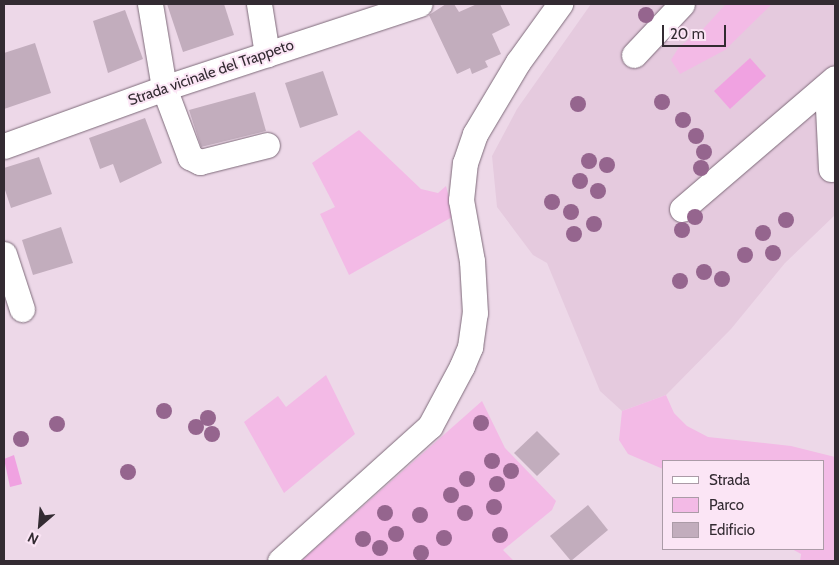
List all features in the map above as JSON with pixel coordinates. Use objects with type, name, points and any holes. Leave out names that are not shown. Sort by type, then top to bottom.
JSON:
[{"type":"street","points":[[150,4],[164,88],[190,157],[200,162],[267,145]]},
{"type":"street","points":[[258,4],[267,54]]},
{"type":"street","name":"Strada vicinale del Trappeto","points":[[4,146],[164,88],[420,4]]},
{"type":"street","points":[[280,561],[430,426],[462,366],[475,329],[472,261],[461,200],[465,163],[475,134],[508,78],[560,4]]},
{"type":"street","points":[[634,55],[682,4]]},
{"type":"street","points":[[682,209],[835,78]]},
{"type":"street","points":[[831,169],[828,108],[835,83]]},
{"type":"street","points":[[4,254],[22,309]]},
{"type":"shaded area","points":[[591,4],[835,4],[835,215],[785,263],[731,329],[666,395],[622,411],[600,391],[547,263],[533,255],[497,207],[492,156],[517,109]]},
{"type":"shaded area","points":[[750,58],[766,76],[730,109],[714,91]]},
{"type":"shaded area","points":[[14,455],[22,484],[10,487],[4,459]]},
{"type":"green space","points":[[726,4],[772,4],[725,50],[680,74],[671,60],[679,47],[703,29]]},
{"type":"green space","points":[[359,130],[421,189],[438,193],[446,186],[454,216],[349,275],[320,214],[335,207],[312,163]]},
{"type":"green space","points":[[326,375],[355,434],[284,493],[244,422],[278,396],[286,407]]},
{"type":"green space","points":[[666,395],[674,413],[687,426],[708,437],[791,446],[835,457],[835,561],[800,561],[801,554],[794,550],[824,550],[824,460],[662,460],[662,469],[628,454],[619,440],[622,411]]},
{"type":"green space","points":[[482,401],[505,448],[556,501],[552,510],[503,550],[514,561],[301,561]]},
{"type":"building","points":[[167,4],[224,4],[234,35],[183,52]]},
{"type":"building","points":[[446,4],[454,4],[459,12],[477,4],[500,4],[510,25],[492,34],[501,54],[485,61],[488,67],[472,74],[470,68],[457,74],[429,15]]},
{"type":"building","points":[[125,10],[143,59],[108,73],[93,21]]},
{"type":"building","points":[[35,43],[51,93],[4,109],[4,53]]},
{"type":"building","points":[[323,71],[338,115],[300,128],[285,83]]},
{"type":"building","points":[[255,92],[266,131],[201,147],[189,110]]},
{"type":"building","points":[[145,118],[162,163],[120,183],[113,164],[100,169],[89,138]]},
{"type":"building","points":[[39,157],[52,194],[11,208],[4,187],[4,168]]},
{"type":"building","points":[[61,227],[73,263],[33,275],[22,240]]},
{"type":"building","points":[[537,431],[560,454],[537,476],[514,453]]},
{"type":"building","points":[[588,505],[608,530],[571,561],[550,536]]}]
